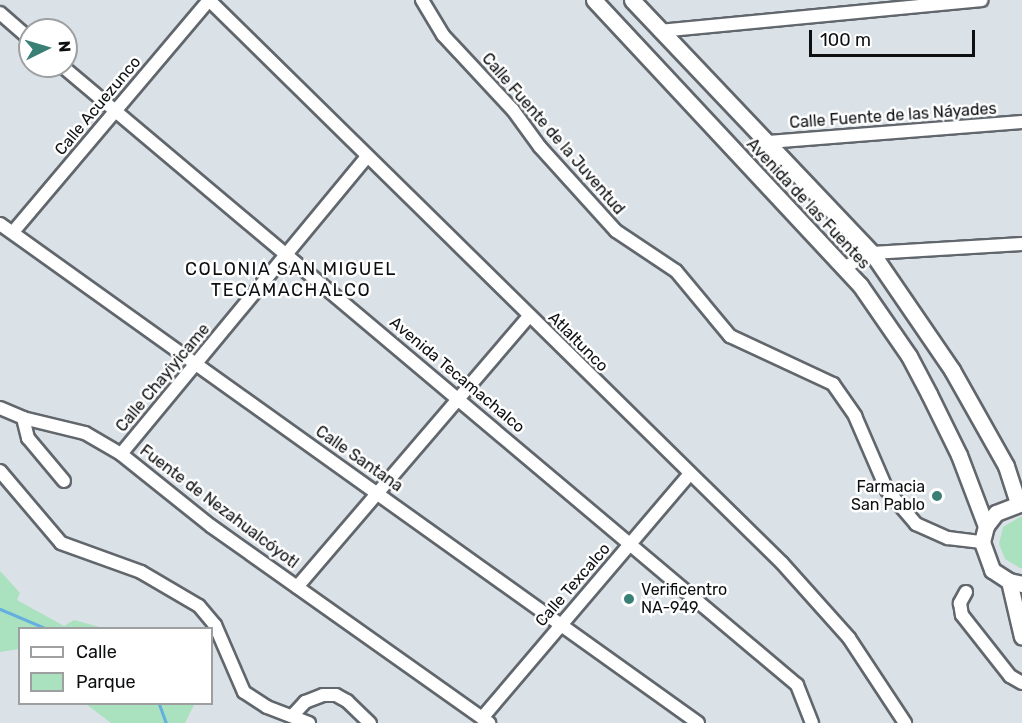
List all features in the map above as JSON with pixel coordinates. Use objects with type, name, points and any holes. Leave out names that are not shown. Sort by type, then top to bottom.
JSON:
[{"type":"main road","name":"Avenida de las Fuentes","points":[[594,0],[672,88],[845,267],[909,357],[959,455],[986,526]]},
{"type":"main road","name":"Avenida de las Fuentes","points":[[632,0],[872,253],[952,370],[1006,466],[1020,503]]},
{"type":"main road","points":[[1020,503],[996,513],[986,526],[982,542],[993,570],[1015,583],[1022,637]]},
{"type":"street","name":"Calle Acuezunco","points":[[13,232],[209,0]]},
{"type":"street","name":"Atlaltunco","points":[[209,0],[689,475],[782,563],[849,638],[906,723]]},
{"type":"street","name":"Calle Fuente de la Juventud","points":[[422,0],[443,35],[513,110],[540,147],[615,231],[676,271],[730,336],[833,384],[855,416],[887,490],[916,524],[948,538],[982,542]]},
{"type":"street","points":[[660,31],[982,0]]},
{"type":"street","points":[[0,13],[18,29]]},
{"type":"street","name":"Avenida Tecamachalco","points":[[76,78],[457,396],[797,685],[812,723]]},
{"type":"street","name":"Calle Fuente de las Náyades","points":[[768,142],[1022,122]]},
{"type":"street","name":"Calle Chayiyicame","points":[[121,454],[367,157]]},
{"type":"street","name":"Calle Santana","points":[[0,224],[698,723]]},
{"type":"street","points":[[845,267],[872,253],[1022,244]]},
{"type":"street","points":[[297,587],[457,396],[529,316]]},
{"type":"street","name":"Fuente de Nezahualcóyotl","points":[[0,408],[22,418],[85,433],[121,454],[211,526],[486,721]]},
{"type":"street","points":[[22,418],[28,438],[64,480]]},
{"type":"street","points":[[0,471],[35,517],[61,543],[141,572],[199,606],[215,625],[244,692],[267,706],[309,723]]},
{"type":"street","name":"Calle Texcalco","points":[[486,721],[561,624],[689,475]]},
{"type":"street","points":[[966,592],[960,603],[962,615],[1010,675],[1022,683]]},
{"type":"street","points":[[293,715],[305,702],[323,695],[336,695],[347,700],[370,723]]},
{"type":"green space","points":[[1022,516],[1022,568],[1020,568],[1005,559],[999,544],[1003,527]]},
{"type":"green space","points":[[0,571],[20,593],[17,600],[64,626],[74,620],[99,627],[18,627],[18,649],[0,652]]},
{"type":"green space","points":[[87,705],[194,705],[185,723],[111,723]]},
{"type":"waterway","points":[[0,609],[43,627]]},
{"type":"waterway","points":[[159,705],[166,723]]},
{"type":"place","name":"Farmacia San Pablo","points":[[937,496]]},
{"type":"place","name":"Verificentro NA-949","points":[[629,599]]},
{"type":"district","name":"COLONIA SAN MIGUEL TECAMACHALCO","points":[[291,280]]}]
